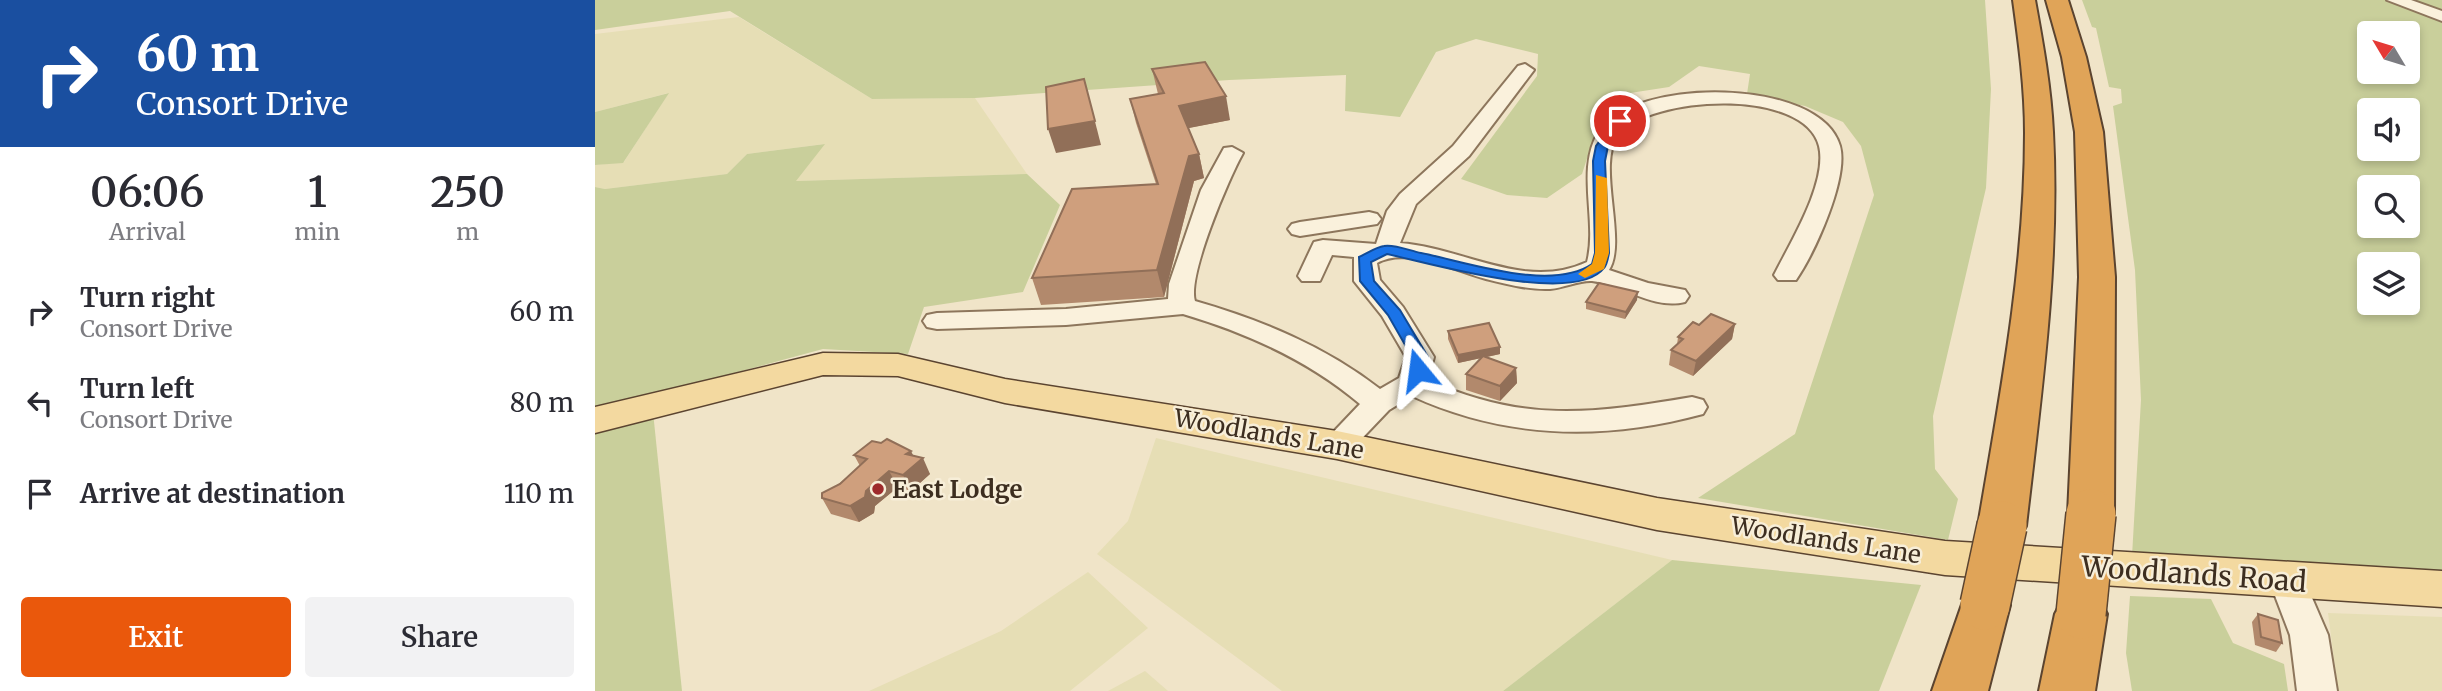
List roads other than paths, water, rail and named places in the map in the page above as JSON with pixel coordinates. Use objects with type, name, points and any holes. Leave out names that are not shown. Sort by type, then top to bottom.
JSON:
[{"type":"highway","points":[[1960,691],[1985,606],[2002,526],[2036,265],[2039,111],[2034,51],[2024,0]]},
{"type":"highway","points":[[2057,0],[2074,57],[2089,132],[2097,277],[2091,514],[2081,614],[2067,691]]},
{"type":"main road","name":"Woodlands Lane","points":[[595,420],[823,364],[898,365],[1005,391],[1337,445],[1657,514],[1945,558]]},
{"type":"main road","name":"Woodlands Road","points":[[1945,558],[2442,589]]},
{"type":"street","points":[[2395,0],[2442,16]]},
{"type":"street","points":[[1337,445],[1378,403],[1411,384],[1418,370],[1420,357],[1394,313],[1367,281],[1364,260],[1383,251],[1399,211],[1408,199],[1461,151],[1525,69]]},
{"type":"street","points":[[1315,229],[1383,251],[1518,277],[1564,279],[1590,272],[1599,266],[1602,253],[1599,161],[1609,132],[1636,111],[1654,105],[1694,99],[1727,99],[1768,103],[1792,111],[1807,118],[1825,134],[1829,145],[1829,169],[1821,196],[1787,275]]},
{"type":"street","points":[[1184,306],[1180,296],[1182,284],[1212,190],[1232,153]]},
{"type":"street","points":[[1315,229],[1369,219]]},
{"type":"street","points":[[1311,276],[1315,229]]},
{"type":"street","points":[[1590,272],[1643,290],[1676,296]]},
{"type":"street","points":[[937,321],[1066,317],[1184,306],[1265,333],[1320,358],[1378,403]]},
{"type":"street","points":[[1411,384],[1492,416],[1534,422],[1656,414],[1692,407]]},
{"type":"street","points":[[2287,580],[2309,635],[2317,691]]},
{"type":"place","name":"East Lodge","points":[[878,489]]}]
